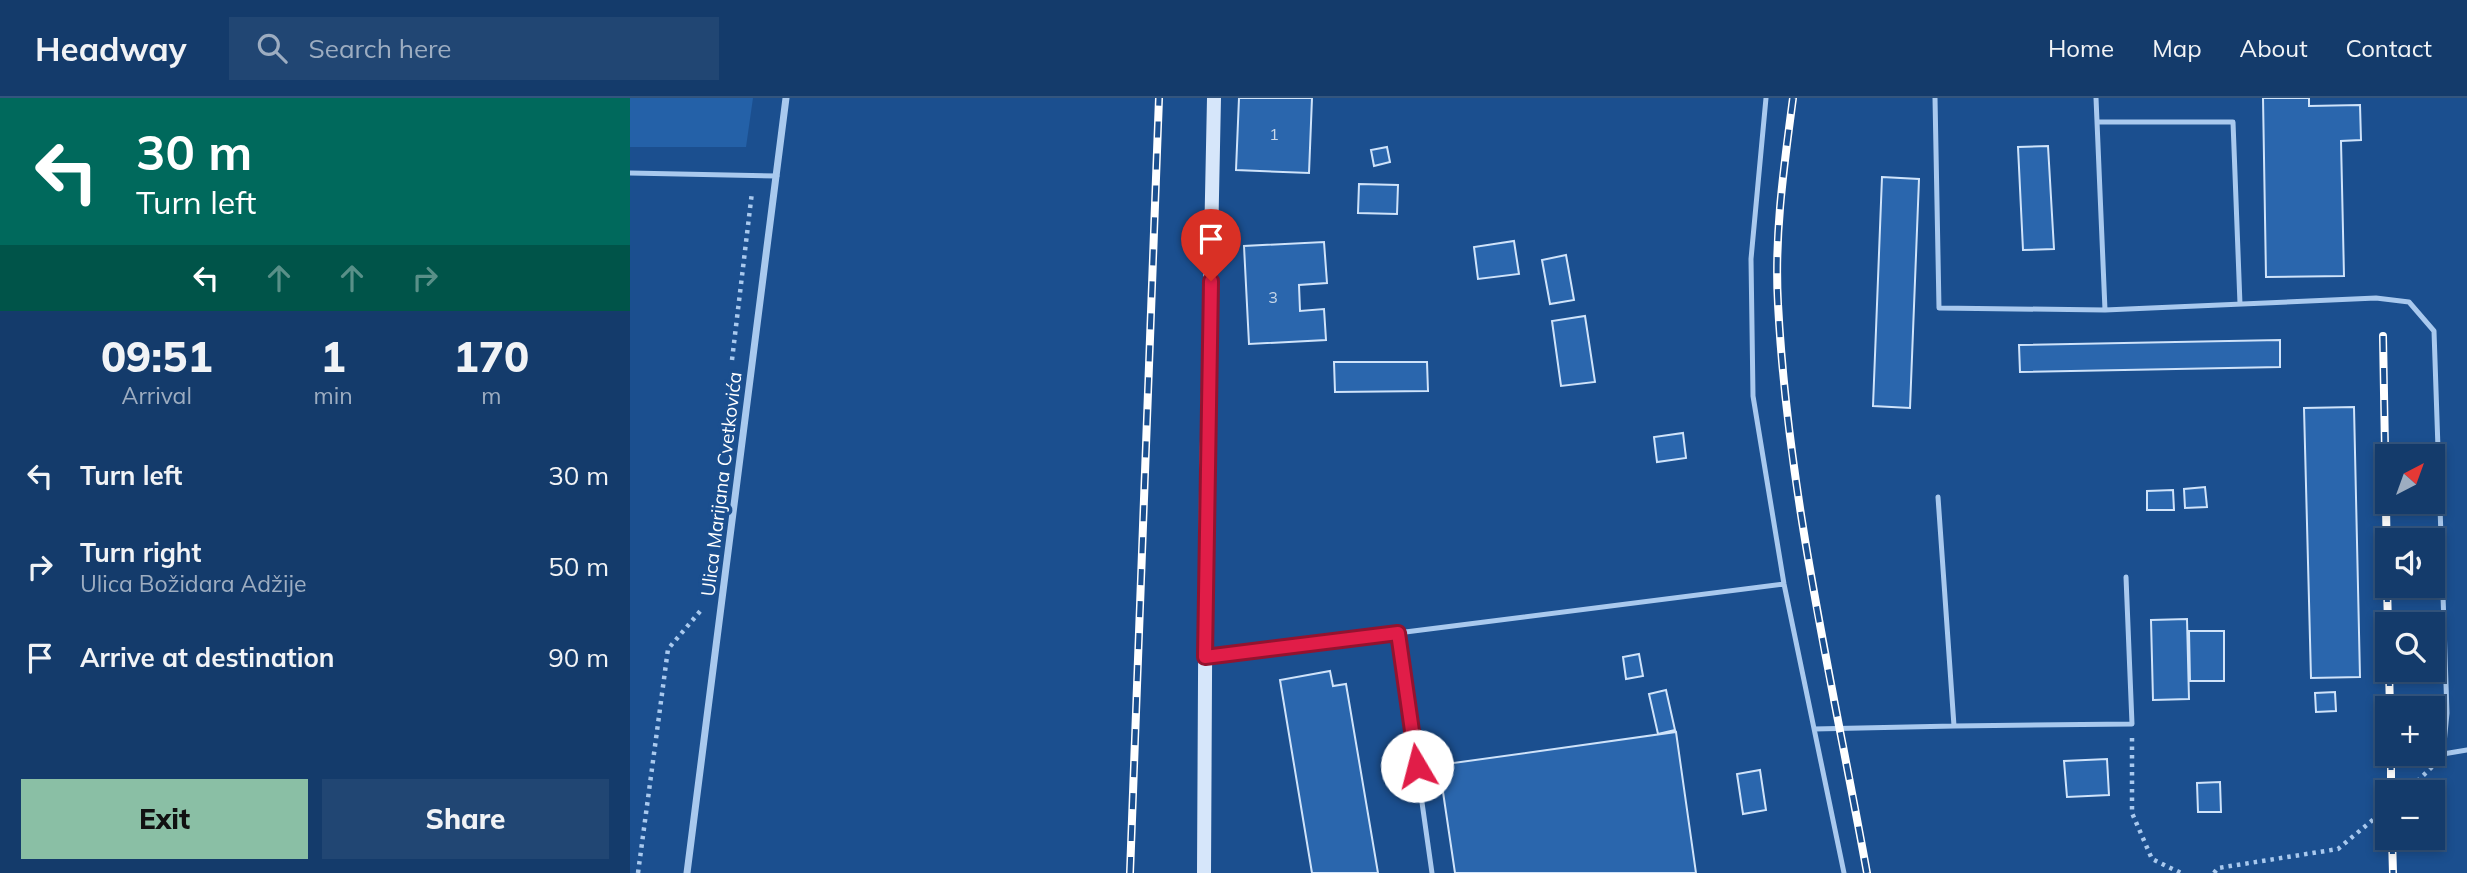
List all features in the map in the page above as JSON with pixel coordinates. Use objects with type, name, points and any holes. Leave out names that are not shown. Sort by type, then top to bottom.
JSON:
[{"type":"main road","points":[[1204,873],[1214,98]]},
{"type":"street","name":"Ulica Marijana Cvetkovića","points":[[687,873],[786,98]]},
{"type":"lane","points":[[1766,98],[1751,259],[1754,396],[1784,584],[1844,873]]},
{"type":"lane","points":[[1935,98],[1940,307],[2105,310],[2376,298],[2409,302],[2434,331],[2447,713],[2445,740]]},
{"type":"lane","points":[[2096,98],[2105,310]]},
{"type":"lane","points":[[2097,122],[2233,122],[2240,304]]},
{"type":"lane","points":[[630,173],[777,176]]},
{"type":"lane","points":[[1938,497],[1954,726]]},
{"type":"lane","points":[[1814,729],[2132,724],[2126,577]]},
{"type":"lane","points":[[1205,657],[1784,584]]},
{"type":"lane","points":[[1398,633],[1432,873]]},
{"type":"lane","points":[[2445,754],[2467,750]]},
{"type":"path","points":[[732,365],[754,174]]},
{"type":"path","points":[[638,873],[668,649],[702,610],[704,596]]},
{"type":"path","points":[[2132,724],[2132,813],[2152,859],[2181,873]]},
{"type":"path","points":[[2417,780],[2432,766]]},
{"type":"path","points":[[2214,873],[2218,868],[2338,849],[2375,817]]},
{"type":"shaded area","points":[[630,98],[753,98],[746,147],[630,147]]},
{"type":"building","points":[[1239,98],[1312,98],[1309,173],[1236,170]]},
{"type":"building","points":[[2263,98],[2309,98],[2309,106],[2360,105],[2361,140],[2341,141],[2344,276],[2266,277]]},
{"type":"building","points":[[2048,146],[2054,249],[2023,250],[2018,147]]},
{"type":"building","points":[[1387,147],[1390,162],[1374,166],[1371,150]]},
{"type":"building","points":[[1882,177],[1919,179],[1910,408],[1873,406]]},
{"type":"building","points":[[1359,184],[1398,185],[1397,214],[1358,213]]},
{"type":"building","points":[[1514,241],[1519,274],[1478,279],[1474,247]]},
{"type":"building","points":[[1324,242],[1327,283],[1299,285],[1300,311],[1324,309],[1326,340],[1249,344],[1244,246]]},
{"type":"building","points":[[1566,255],[1574,300],[1550,304],[1542,260]]},
{"type":"building","points":[[1585,316],[1595,382],[1561,386],[1552,321]]},
{"type":"building","points":[[2280,340],[2280,367],[2020,372],[2019,345]]},
{"type":"building","points":[[1334,362],[1427,362],[1428,391],[1335,392]]},
{"type":"building","points":[[2354,407],[2360,677],[2311,678],[2304,408]]},
{"type":"building","points":[[1683,433],[1686,458],[1657,462],[1654,437]]},
{"type":"building","points":[[2205,487],[2207,507],[2185,508],[2184,489]]},
{"type":"building","points":[[2173,490],[2174,510],[2147,510],[2147,491]]},
{"type":"building","points":[[2187,619],[2189,699],[2153,700],[2151,620]]},
{"type":"building","points":[[2189,631],[2224,631],[2224,681],[2190,681]]},
{"type":"building","points":[[1639,654],[1643,676],[1626,679],[1623,657]]},
{"type":"building","points":[[1330,671],[1333,686],[1346,684],[1378,873],[1312,873],[1280,680]]},
{"type":"building","points":[[1666,690],[1675,730],[1658,734],[1649,694]]},
{"type":"building","points":[[2335,692],[2336,711],[2316,712],[2315,693]]},
{"type":"building","points":[[1676,732],[1696,873],[1455,873],[1439,765]]},
{"type":"building","points":[[2107,759],[2109,795],[2067,797],[2064,761]]},
{"type":"building","points":[[1760,770],[1766,810],[1743,814],[1737,774]]},
{"type":"building","points":[[2220,782],[2221,812],[2198,812],[2197,783]]},
{"type":"railway","points":[[1130,873],[1159,98]]},
{"type":"railway","points":[[1793,98],[1777,252],[1783,376],[1791,447],[1814,590],[1867,873]]},
{"type":"railway","points":[[2383,336],[2386,528]]},
{"type":"railway","points":[[2387,598],[2388,612]]},
{"type":"railway","points":[[2389,682],[2390,696]]},
{"type":"railway","points":[[2391,766],[2391,780]]},
{"type":"railway","points":[[2392,850],[2393,873]]},
{"type":"route","points":[[1211,281],[1205,657],[1398,633],[1417,766]]}]
